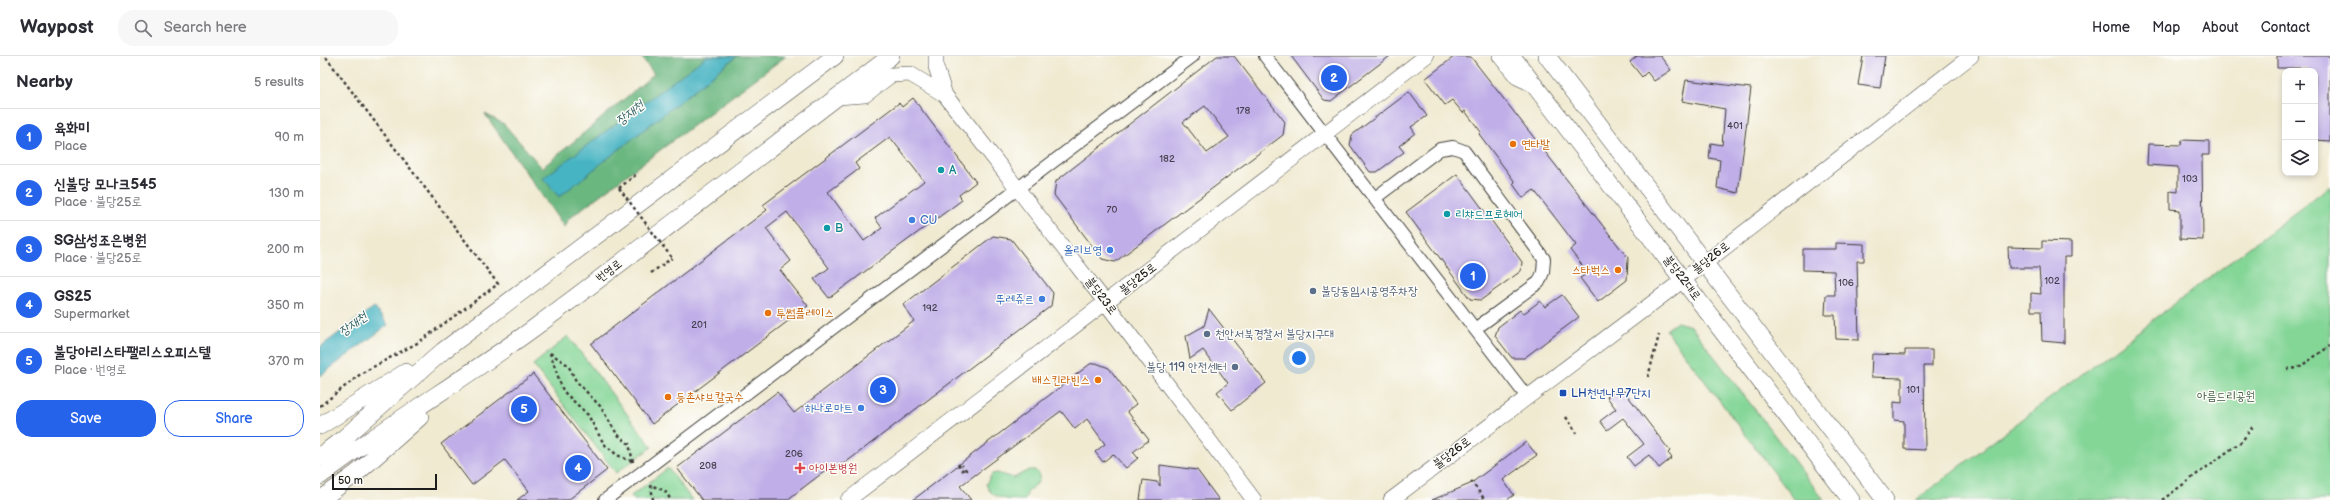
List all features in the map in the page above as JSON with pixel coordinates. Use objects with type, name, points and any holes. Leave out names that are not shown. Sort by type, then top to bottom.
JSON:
[{"type":"main road","points":[[320,456],[344,438],[443,351],[835,56]]},
{"type":"main road","name":"번영로","points":[[320,476],[359,447],[462,379],[533,328],[891,56]]},
{"type":"main road","name":"불당22대로","points":[[1512,56],[1851,500]]},
{"type":"main road","points":[[1552,59],[1704,263],[1885,500]]},
{"type":"main road","points":[[320,426],[443,351]]},
{"type":"main road","points":[[320,500],[358,472],[462,379]]},
{"type":"street","points":[[936,56],[936,67],[945,95]]},
{"type":"street","points":[[605,500],[1017,187],[1194,56]]},
{"type":"street","points":[[1265,56],[1376,198],[1527,397]]},
{"type":"street","name":"불당25로","points":[[848,500],[1426,56]]},
{"type":"street","points":[[1500,56],[1517,77],[1534,85]]},
{"type":"street","name":"불당26로","points":[[1390,500],[1683,280],[1971,56]]},
{"type":"street","points":[[837,97],[865,95],[891,75],[910,74],[945,95]]},
{"type":"street","name":"불당23로","points":[[945,95],[1106,303],[1254,500]]},
{"type":"street","points":[[1376,198],[1440,149],[1453,147],[1464,151],[1544,258],[1544,272],[1539,282],[1475,329]]},
{"type":"path","points":[[320,406],[362,373],[419,342],[498,284],[325,56]]},
{"type":"path","points":[[637,174],[619,188],[672,258],[651,273]]},
{"type":"path","points":[[1648,377],[1659,335]]},
{"type":"path","points":[[2288,370],[2298,368],[2330,346]]},
{"type":"path","points":[[550,353],[568,365],[576,381],[600,406],[618,434],[629,444],[633,462],[617,454],[604,444],[588,415],[563,391],[550,353]]},
{"type":"path","points":[[1566,417],[1577,433]]},
{"type":"path","points":[[2162,500],[2242,441],[2254,425]]},
{"type":"path","points":[[958,464],[964,472],[966,470],[962,465]]},
{"type":"path","points":[[1471,481],[1486,500]]},
{"type":"path","points":[[653,500],[651,485],[666,491],[671,500]]},
{"type":"green space","points":[[641,56],[786,56],[568,219],[564,227],[485,114],[504,124],[542,168],[654,74]]},
{"type":"green space","name":"아름드리공원","points":[[2330,186],[2330,500],[1916,500]]},
{"type":"green space","points":[[1677,322],[1691,326],[1824,500],[1795,500],[1666,330]]},
{"type":"green space","points":[[568,336],[652,447],[616,473],[533,365]]},
{"type":"green space","points":[[668,468],[692,500],[634,500],[631,496]]},
{"type":"green space","points":[[1029,470],[1035,470],[1038,473],[1039,479],[1037,484],[1028,490],[1025,500],[1013,500],[997,496],[988,489],[986,484],[992,474],[997,473],[1013,478]]},
{"type":"water","points":[[707,56],[737,56],[559,197],[543,178]]},
{"type":"water","name":"장재천","points":[[374,307],[388,325],[320,376],[320,347]]},
{"type":"building","points":[[1217,56],[1234,56],[1285,122],[1283,135],[1115,262],[1102,259],[1054,195],[1056,181]],"holes":[[[1205,106],[1229,137],[1207,153],[1183,122]]]},
{"type":"building","points":[[1291,56],[1390,56],[1331,101],[1324,100]]},
{"type":"building","points":[[1455,56],[1471,57],[1628,258],[1627,280],[1598,302],[1580,278],[1588,273],[1570,250],[1576,245],[1534,190],[1523,198],[1513,184],[1515,182],[1479,134],[1481,132],[1465,111],[1463,113],[1452,100],[1445,105],[1425,79]]},
{"type":"building","points":[[1637,56],[1660,56],[1671,70],[1654,81],[1647,72],[1642,77],[1630,62]]},
{"type":"building","points":[[1863,56],[1885,56],[1880,88],[1858,85]]},
{"type":"building","points":[[2277,56],[2330,56],[2330,141],[2318,140],[2318,68],[2277,68]]},
{"type":"building","points":[[1686,80],[1751,88],[1738,193],[1717,188],[1720,160],[1709,158],[1711,143],[1722,145],[1725,109],[1682,101]]},
{"type":"building","points":[[1409,92],[1427,116],[1411,127],[1415,133],[1399,146],[1404,152],[1377,172],[1370,172],[1350,145],[1352,135]]},
{"type":"building","points":[[913,98],[976,182],[959,195],[962,200],[829,298],[814,279],[829,268],[787,212],[766,228],[791,261],[780,270],[808,306],[652,424],[591,344],[767,210],[763,205],[899,103],[902,107]],"holes":[[[890,137],[924,181],[875,218],[882,228],[864,241],[828,192],[859,169],[855,163]]]},
{"type":"building","points":[[2182,140],[2209,141],[2209,155],[2202,155],[2203,240],[2180,239],[2180,210],[2170,209],[2170,191],[2178,192],[2178,167],[2147,165],[2148,144],[2181,145]]},
{"type":"building","points":[[1457,174],[1522,262],[1521,271],[1481,300],[1470,299],[1406,212]]},
{"type":"building","points":[[993,236],[1011,239],[1053,293],[1051,306],[849,460],[821,474],[787,500],[702,500],[677,468],[777,392],[794,413],[914,321],[903,305]]},
{"type":"building","points":[[2042,241],[2071,242],[2071,257],[2064,257],[2064,343],[2042,341],[2041,311],[2031,311],[2031,293],[2041,294],[2039,268],[2009,268],[2008,247],[2042,248]]},
{"type":"building","points":[[1836,243],[1864,244],[1864,261],[1857,261],[1859,340],[1836,339],[1835,315],[1825,315],[1826,295],[1835,295],[1834,271],[1803,270],[1803,249],[1836,249]]},
{"type":"building","points":[[1562,295],[1579,317],[1524,358],[1512,358],[1495,336],[1498,327],[1520,310],[1523,314],[1540,301],[1545,307]]},
{"type":"building","name":"불당 119 안전센터","points":[[1209,309],[1266,383],[1232,410],[1217,392],[1228,383],[1203,350],[1190,359],[1186,336],[1204,326]]},
{"type":"building","points":[[1905,350],[1932,350],[1932,366],[1924,366],[1925,450],[1904,449],[1904,421],[1894,420],[1894,402],[1902,403],[1902,378],[1871,377],[1872,354],[1905,355]]},
{"type":"building","points":[[1096,363],[1109,368],[1136,404],[1127,411],[1149,440],[1133,452],[1138,458],[1126,468],[1113,454],[1103,462],[1095,452],[1105,444],[1087,419],[1075,429],[1061,411],[960,486],[971,500],[913,500],[1090,364]]},
{"type":"building","points":[[533,374],[607,470],[568,500],[517,500],[529,491],[505,460],[472,485],[441,444]]},
{"type":"building","points":[[1618,389],[1621,393],[1624,391],[1670,451],[1668,453],[1672,458],[1659,468],[1649,455],[1634,466],[1627,457],[1644,444],[1623,418],[1607,430],[1600,421],[1616,409],[1607,397]]},
{"type":"building","points":[[1526,442],[1537,455],[1503,480],[1514,495],[1507,500],[1432,500],[1470,484]]},
{"type":"building","points":[[1160,465],[1197,470],[1219,500],[1140,500],[1143,480],[1157,482],[1160,486]]},
{"type":"place","name":"신불당 모나크545","points":[[1334,78]]},
{"type":"place","name":"연타발","points":[[1513,144]]},
{"type":"place","name":"A","points":[[941,170]]},
{"type":"place","name":"리챠드프로헤어","points":[[1447,214]]},
{"type":"place","name":"CU","points":[[912,220]]},
{"type":"place","name":"B","points":[[827,228]]},
{"type":"place","name":"올리브영","points":[[1110,250]]},
{"type":"place","name":"스타벅스","points":[[1618,270]]},
{"type":"place","name":"육화미","points":[[1473,276]]},
{"type":"place","name":"불당동임시공영주차장","points":[[1313,291]]},
{"type":"place","name":"뚜레쥬르","points":[[1042,299]]},
{"type":"place","name":"투썸플레이스","points":[[768,313]]},
{"type":"place","name":"천안서북경찰서 불당지구대","points":[[1207,334]]},
{"type":"place","name":"불당 119 안전센터","points":[[1235,367]]},
{"type":"place","name":"배스킨라빈스","points":[[1098,380]]},
{"type":"place","name":"SG삼성조은병원","points":[[883,390]]},
{"type":"place","name":"LH천년나무7단지","points":[[1563,393]]},
{"type":"place","name":"등촌샤브칼국수","points":[[668,397]]},
{"type":"place","name":"하나로마트","points":[[861,408]]},
{"type":"place","name":"불당아리스타팰리스오피스텔","points":[[524,409]]},
{"type":"place","name":"GS25","points":[[578,468]]},
{"type":"place","name":"아이본병원","points":[[800,468]]}]
